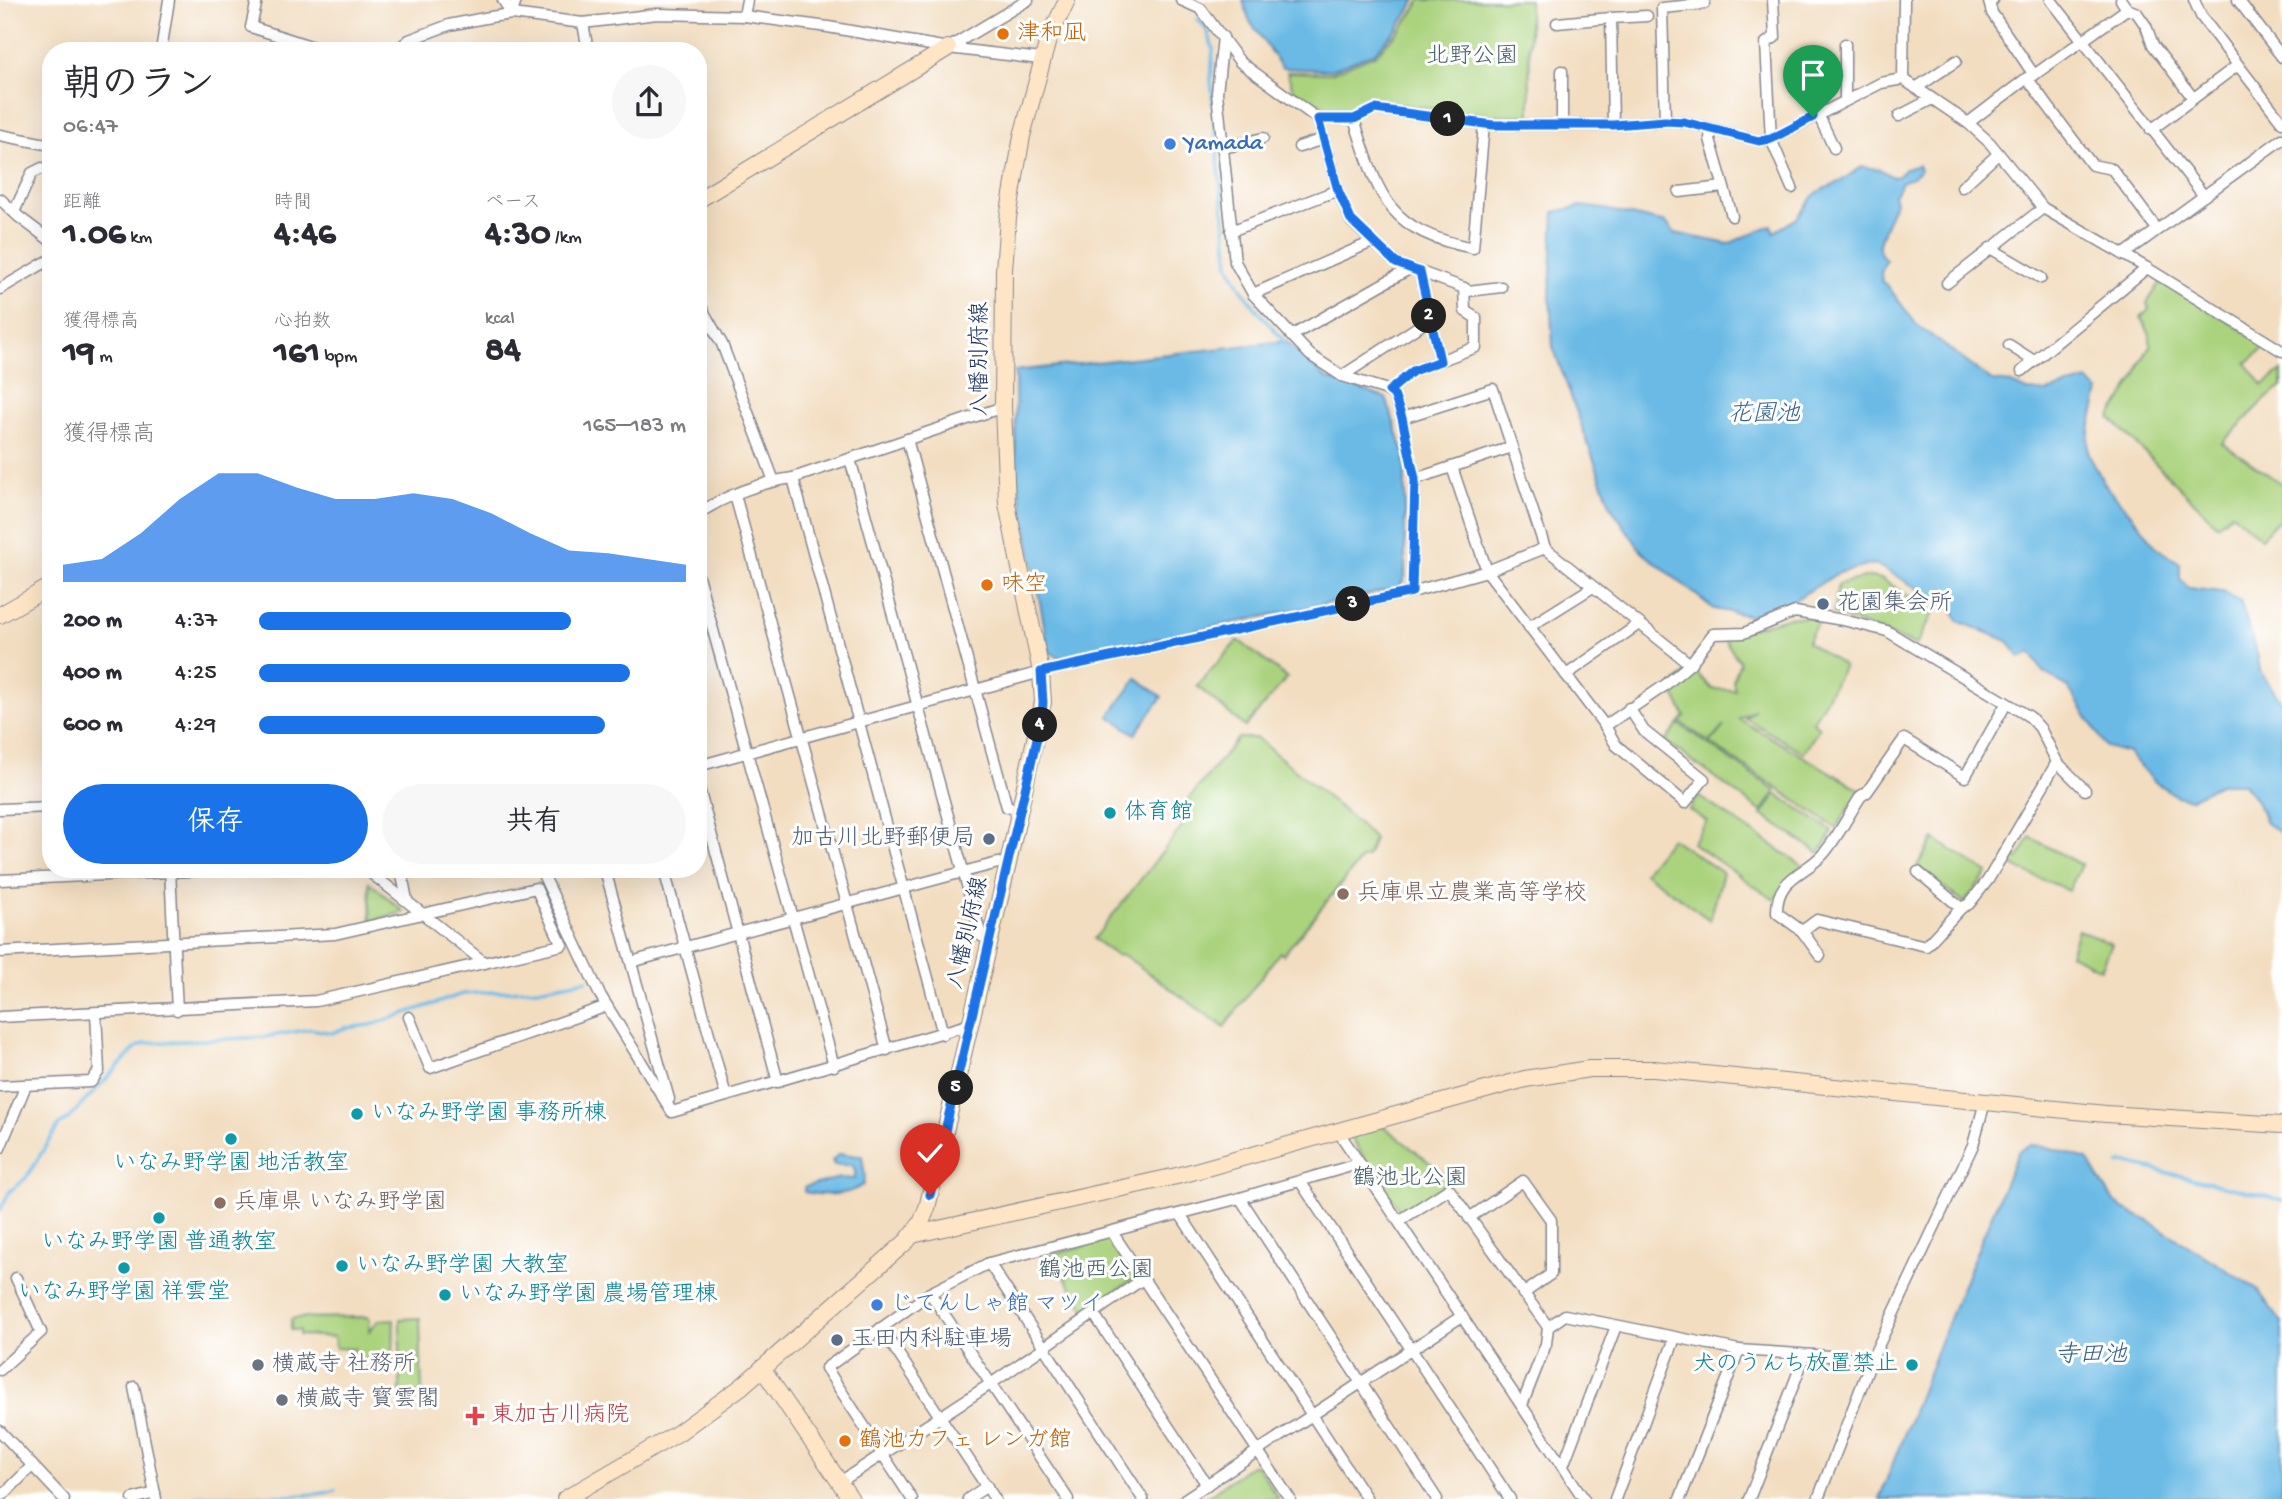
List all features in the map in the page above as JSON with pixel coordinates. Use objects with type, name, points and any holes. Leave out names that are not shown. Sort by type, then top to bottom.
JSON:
[{"type":"street","points":[[163,42],[169,0]]},
{"type":"street","points":[[257,0],[251,27],[298,42]]},
{"type":"street","points":[[503,0],[512,14]]},
{"type":"street","points":[[512,14],[516,0]]},
{"type":"street","points":[[744,16],[747,0]]},
{"type":"street","points":[[707,195],[1028,0]]},
{"type":"street","name":"八幡別府線","points":[[565,1499],[678,1433],[741,1387],[912,1235],[927,1208],[1042,717],[1041,672],[1007,504],[1003,407],[1004,270],[1008,218],[1022,136],[1041,59],[1067,0]]},
{"type":"street","points":[[1181,0],[1201,9],[1240,62],[1318,119],[1354,119],[1375,109],[1484,124],[1613,125],[1665,121],[1684,122],[1759,141],[1771,139],[1881,83],[1903,79],[1968,123],[2043,208],[2282,351]]},
{"type":"street","points":[[1665,121],[1662,8],[1704,4],[1704,0]]},
{"type":"street","points":[[1753,43],[1766,43],[1775,37],[1773,0]]},
{"type":"street","points":[[1903,79],[1904,0]]},
{"type":"street","points":[[2051,0],[2204,196]]},
{"type":"street","points":[[2194,0],[2201,16],[2282,121]]},
{"type":"street","points":[[2238,0],[2282,57]]},
{"type":"street","points":[[1990,1],[1999,34],[2092,165],[2112,169],[2157,229]]},
{"type":"street","points":[[1557,23],[1642,16],[1636,3]]},
{"type":"street","points":[[1968,123],[2082,41],[2124,5],[2137,13],[2146,26],[2153,45],[2193,98]]},
{"type":"street","points":[[407,42],[449,25],[512,14],[583,23],[657,14],[744,16],[828,27],[948,48],[1041,59]]},
{"type":"street","points":[[1611,18],[1606,56],[1613,125]]},
{"type":"street","points":[[583,23],[586,42]]},
{"type":"street","points":[[1223,37],[1217,93],[1235,262],[1253,295],[1310,355],[1342,376],[1394,395],[1402,418],[1415,479],[1412,592]]},
{"type":"street","points":[[1766,43],[1762,71],[1771,139],[1792,188]]},
{"type":"street","points":[[1845,44],[1845,100]]},
{"type":"street","points":[[1664,52],[1676,51]]},
{"type":"street","points":[[1812,59],[1815,116],[1834,148]]},
{"type":"street","points":[[1916,88],[1956,61]]},
{"type":"street","points":[[2151,130],[2238,65]]},
{"type":"street","points":[[1562,71],[1562,125]]},
{"type":"street","points":[[1899,116],[1932,99]]},
{"type":"street","points":[[1318,119],[1338,190],[1351,220],[1372,242],[1396,263],[1468,291],[1501,287]]},
{"type":"street","points":[[1354,119],[1373,179],[1389,205],[1409,226],[1426,236],[1473,248],[1484,124]]},
{"type":"street","points":[[1711,129],[1710,139],[1731,216]]},
{"type":"street","points":[[0,135],[42,143]]},
{"type":"street","points":[[1224,148],[1263,138]]},
{"type":"street","points":[[1299,148],[1323,139]]},
{"type":"street","points":[[2123,255],[2282,139]]},
{"type":"street","points":[[1962,187],[1998,154]]},
{"type":"street","points":[[14,212],[32,173],[42,168]]},
{"type":"street","points":[[1679,192],[1723,187]]},
{"type":"street","points":[[1231,231],[1338,190]]},
{"type":"street","points":[[0,199],[42,234]]},
{"type":"street","points":[[1947,283],[2043,208]]},
{"type":"street","points":[[1253,295],[1372,242]]},
{"type":"street","points":[[1990,248],[2040,278]]},
{"type":"street","points":[[0,289],[42,263]]},
{"type":"street","points":[[2022,371],[2147,268]]},
{"type":"street","points":[[1415,271],[1440,361]]},
{"type":"street","points":[[1291,336],[1415,271]]},
{"type":"street","points":[[1389,391],[1413,371],[1476,346],[1476,318],[1465,311],[1464,288]]},
{"type":"street","points":[[707,317],[723,344],[774,481]]},
{"type":"street","points":[[1342,376],[1430,319]]},
{"type":"street","points":[[2009,345],[2034,361]]},
{"type":"street","points":[[1402,418],[1493,389],[1545,548],[1690,664]]},
{"type":"street","points":[[707,508],[774,481],[793,478],[1003,407]]},
{"type":"street","points":[[907,439],[1007,807],[1020,810]]},
{"type":"street","points":[[1415,479],[1512,447]]},
{"type":"street","points":[[850,459],[962,872],[981,936],[990,940]]},
{"type":"street","points":[[1452,467],[1487,571],[1605,726],[1616,746],[1685,803],[1703,779],[1644,732],[1629,708]]},
{"type":"street","points":[[793,478],[943,1034]]},
{"type":"street","points":[[735,495],[887,1050]]},
{"type":"street","points":[[707,764],[1041,672],[1412,592],[1487,571],[1545,548]]},
{"type":"street","points":[[1530,627],[1593,587]]},
{"type":"street","points":[[1,613],[42,591]]},
{"type":"street","points":[[707,609],[834,1066]]},
{"type":"street","points":[[1605,726],[1664,686],[1690,664],[1713,634],[1744,633],[1794,612],[1831,617],[1887,631],[2030,717],[2040,728],[2057,762],[2085,790]]},
{"type":"street","points":[[1566,676],[1639,624]]},
{"type":"street","points":[[1819,956],[1802,931],[1777,913],[1776,900],[1786,883],[1824,853],[1861,796],[1867,792],[1904,738],[1965,777],[2006,704]]},
{"type":"street","points":[[1802,931],[1816,920],[1926,946],[1961,908],[1969,904],[1988,880],[2057,762]]},
{"type":"street","points":[[0,809],[42,807]]},
{"type":"street","points":[[707,818],[778,1082]]},
{"type":"street","points":[[631,962],[962,872],[998,863],[1008,864]]},
{"type":"street","points":[[1918,872],[1961,908]]},
{"type":"street","points":[[0,880],[42,878]]},
{"type":"street","points":[[170,878],[177,1010]]},
{"type":"street","points":[[377,878],[485,962]]},
{"type":"street","points":[[403,878],[407,901]]},
{"type":"street","points":[[545,878],[607,1006],[672,1112]]},
{"type":"street","points":[[608,878],[672,1112]]},
{"type":"street","points":[[666,878],[726,1097]]},
{"type":"street","points":[[0,952],[335,934],[536,888],[562,945],[316,1001],[0,1017]]},
{"type":"street","points":[[409,1017],[430,1068],[607,1006]]},
{"type":"street","points":[[0,1086],[91,1082],[99,1071],[96,1013]]},
{"type":"street","points":[[672,1112],[971,1024]]},
{"type":"street","points":[[912,1235],[1181,1175],[1525,1079],[1589,1069],[1654,1069],[2106,1114],[2282,1125]]},
{"type":"street","points":[[0,1148],[26,1084]]},
{"type":"street","points":[[1818,1499],[1872,1359],[1973,1144],[1985,1102]]},
{"type":"street","points":[[1338,1131],[1584,1499]]},
{"type":"street","points":[[912,1499],[826,1367],[930,1293],[989,1263],[1181,1214],[1358,1164]]},
{"type":"street","points":[[1300,1181],[1510,1499]]},
{"type":"street","points":[[1469,1218],[1523,1181],[1551,1220],[1551,1274],[1523,1294]]},
{"type":"street","points":[[1399,1221],[1449,1189],[1548,1327],[1546,1344],[1522,1405]]},
{"type":"street","points":[[1240,1198],[1437,1499]]},
{"type":"street","points":[[1181,1214],[1367,1499]]},
{"type":"street","points":[[1112,1232],[1290,1499]]},
{"type":"street","points":[[989,1263],[1143,1499]]},
{"type":"street","points":[[0,1370],[41,1332],[16,1278]]},
{"type":"street","points":[[840,1482],[992,1383],[1143,1279]]},
{"type":"street","points":[[930,1293],[1068,1499]]},
{"type":"street","points":[[1094,1314],[1207,1485]]},
{"type":"street","points":[[1548,1327],[1565,1315],[1739,1350],[1872,1359]]},
{"type":"street","points":[[1185,1499],[1462,1316]]},
{"type":"street","points":[[1563,1466],[1616,1326]]},
{"type":"street","points":[[881,1328],[995,1499]]},
{"type":"street","points":[[1615,1499],[1675,1338]]},
{"type":"street","points":[[1680,1499],[1739,1350]]},
{"type":"street","points":[[1749,1499],[1805,1355]]},
{"type":"street","points":[[762,1368],[851,1499]]},
{"type":"street","points":[[133,1499],[156,1496],[134,1387]]},
{"type":"street","points":[[0,1431],[64,1499]]},
{"type":"street","points":[[3,1495],[33,1466]]},
{"type":"street","points":[[968,1499],[987,1486]]},
{"type":"green space","name":"北野公園","points":[[1421,0],[1529,0],[1530,116],[1487,115],[1376,102],[1345,112],[1329,111],[1293,89],[1287,72],[1331,73],[1375,55],[1401,29]]},
{"type":"green space","points":[[2162,280],[2268,346],[2246,363],[2263,385],[2282,371],[2282,387],[2267,398],[2222,443],[2282,484],[2282,516],[2261,538],[2232,513],[2217,525],[2110,418],[2137,374],[2150,346],[2150,335],[2141,317],[2149,309],[2147,303]]},
{"type":"green space","points":[[1869,577],[1882,579],[1934,612],[1916,645],[1833,614],[1838,584]]},
{"type":"green space","points":[[1790,617],[1820,618],[1807,642],[1844,666],[1813,722],[1819,728],[1804,753],[1745,718],[1755,709],[1739,719],[1861,790],[1836,828],[1710,743],[1724,726],[1709,742],[1680,722],[1685,716],[1671,688],[1691,667],[1712,689],[1735,690],[1733,681],[1740,662],[1722,636]]},
{"type":"green space","points":[[1238,640],[1287,678],[1245,727],[1197,686]]},
{"type":"green space","points":[[1679,724],[1776,791],[1762,812],[1665,741]]},
{"type":"green space","points":[[1238,738],[1257,738],[1374,839],[1367,857],[1362,858],[1283,955],[1280,952],[1224,1027],[1125,956],[1116,955],[1094,939],[1182,827],[1183,806]]},
{"type":"green space","points":[[1776,794],[1831,830],[1832,834],[1819,853],[1762,815]]},
{"type":"green space","points":[[1698,796],[1802,865],[1774,900],[1692,843],[1707,821],[1689,810]]},
{"type":"green space","points":[[2030,837],[2081,865],[2069,890],[2029,874],[2006,861],[2009,855],[2018,859]]},
{"type":"green space","points":[[1671,838],[1723,873],[1710,920],[1644,872]]},
{"type":"green space","points":[[1934,839],[1988,873],[1964,903],[1917,866]]},
{"type":"green space","points":[[369,882],[404,912],[371,921]]},
{"type":"green space","points":[[2078,930],[2112,944],[2101,969],[2070,954]]},
{"type":"green space","name":"鶴池北公園","points":[[1383,1126],[1453,1181],[1406,1211],[1400,1211],[1353,1141],[1354,1134]]},
{"type":"green space","name":"鶴池西公園","points":[[1109,1239],[1135,1278],[1087,1311],[1050,1255]]},
{"type":"green space","points":[[368,1317],[369,1331],[379,1320],[394,1319],[393,1361],[354,1361],[355,1349],[336,1348],[334,1337],[299,1335],[299,1330],[291,1330],[291,1319],[296,1318]]},
{"type":"green space","points":[[420,1318],[422,1394],[400,1393],[400,1319]]},
{"type":"green space","points":[[1251,1465],[1257,1465],[1279,1499],[1204,1499]]},
{"type":"water","points":[[1243,0],[1416,0],[1398,28],[1374,53],[1331,70],[1282,68],[1249,20]]},
{"type":"water","name":"花園池","points":[[1918,165],[1920,170],[1902,182],[1894,195],[1896,201],[1879,248],[1886,260],[1881,273],[1882,282],[1916,324],[1992,381],[2011,383],[2027,391],[2047,392],[2087,380],[2099,391],[2088,437],[2089,455],[2104,483],[2156,547],[2180,563],[2180,578],[2188,588],[2223,592],[2240,601],[2260,671],[2282,702],[2282,834],[2266,823],[2257,801],[2243,784],[2219,784],[2190,799],[2176,796],[2155,782],[2128,753],[2106,747],[2068,687],[2043,672],[2031,653],[2020,658],[2008,641],[1958,621],[1952,608],[1875,564],[1838,573],[1788,604],[1752,616],[1714,609],[1642,552],[1611,507],[1553,347],[1550,296],[1554,212],[1581,206],[1604,209],[1666,223],[1675,233],[1728,244],[1771,225],[1774,232],[1797,218],[1813,196],[1862,167],[1879,169],[1893,177]]},
{"type":"water","points":[[1286,341],[1326,378],[1386,398],[1405,456],[1405,577],[1399,588],[1063,659],[1049,652],[1016,472],[1015,371]]},
{"type":"water","points":[[1137,678],[1162,697],[1135,734],[1109,716]]},
{"type":"water","name":"寺田池","points":[[2029,1145],[2044,1146],[2087,1159],[2111,1197],[2123,1209],[2147,1220],[2257,1289],[2282,1323],[2282,1499],[1879,1499],[1954,1306],[2018,1152]]},
{"type":"water","points":[[839,1154],[862,1156],[865,1176],[863,1185],[849,1192],[835,1194],[804,1192],[804,1187],[840,1178],[855,1179],[852,1165],[834,1165],[832,1161]]},
{"type":"waterway","points":[[1198,19],[1208,32],[1213,49],[1211,79],[1229,264],[1246,295],[1284,341]]},
{"type":"waterway","points":[[0,1210],[10,1191],[26,1178],[59,1125],[67,1120],[137,1047],[146,1043],[265,1037],[311,1029],[332,1033],[345,1028],[371,1025],[463,994],[538,989],[587,980]]},
{"type":"waterway","points":[[2119,1164],[2123,1162],[2282,1200]]},
{"type":"waterway","points":[[195,1496],[289,1496],[335,1490]]},
{"type":"place","name":"津和凪","points":[[1003,34]]},
{"type":"place","name":"Yamada","points":[[1170,144]]},
{"type":"place","name":"味空","points":[[987,585]]},
{"type":"place","name":"花園集会所","points":[[1823,604]]},
{"type":"place","name":"体育館","points":[[1110,813]]},
{"type":"place","name":"加古川北野郵便局","points":[[989,839]]},
{"type":"place","name":"兵庫県立農業高等学校","points":[[1343,894]]},
{"type":"place","name":"いなみ野学園 事務所棟","points":[[357,1114]]},
{"type":"place","name":"いなみ野学園 地活教室","points":[[231,1139]]},
{"type":"place","name":"兵庫県 いなみ野学園","points":[[220,1203]]},
{"type":"place","name":"いなみ野学園 普通教室","points":[[159,1218]]},
{"type":"place","name":"いなみ野学園 大教室","points":[[342,1266]]},
{"type":"place","name":"いなみ野学園 祥雲堂","points":[[124,1268]]},
{"type":"place","name":"いなみ野学園 農場管理棟","points":[[445,1295]]},
{"type":"place","name":"じてんしゃ館 マツイ","points":[[877,1305]]},
{"type":"place","name":"玉田内科駐車場","points":[[837,1340]]},
{"type":"place","name":"横蔵寺 社務所","points":[[258,1365]]},
{"type":"place","name":"犬のうんち放置禁止","points":[[1912,1365]]},
{"type":"place","name":"横蔵寺 寳雲閣","points":[[282,1400]]},
{"type":"place","name":"東加古川病院","points":[[475,1416]]},
{"type":"place","name":"鶴池カフェ レンガ館","points":[[845,1441]]},
{"type":"route","points":[[930,1195],[1042,717],[1041,672],[1412,592],[1415,479],[1402,418],[1394,395],[1389,391],[1413,371],[1440,361],[1420,272],[1396,263],[1351,220],[1338,190],[1318,119],[1354,119],[1375,109],[1493,125],[1613,125],[1665,121],[1684,122],[1759,141],[1771,139],[1813,117]]}]
